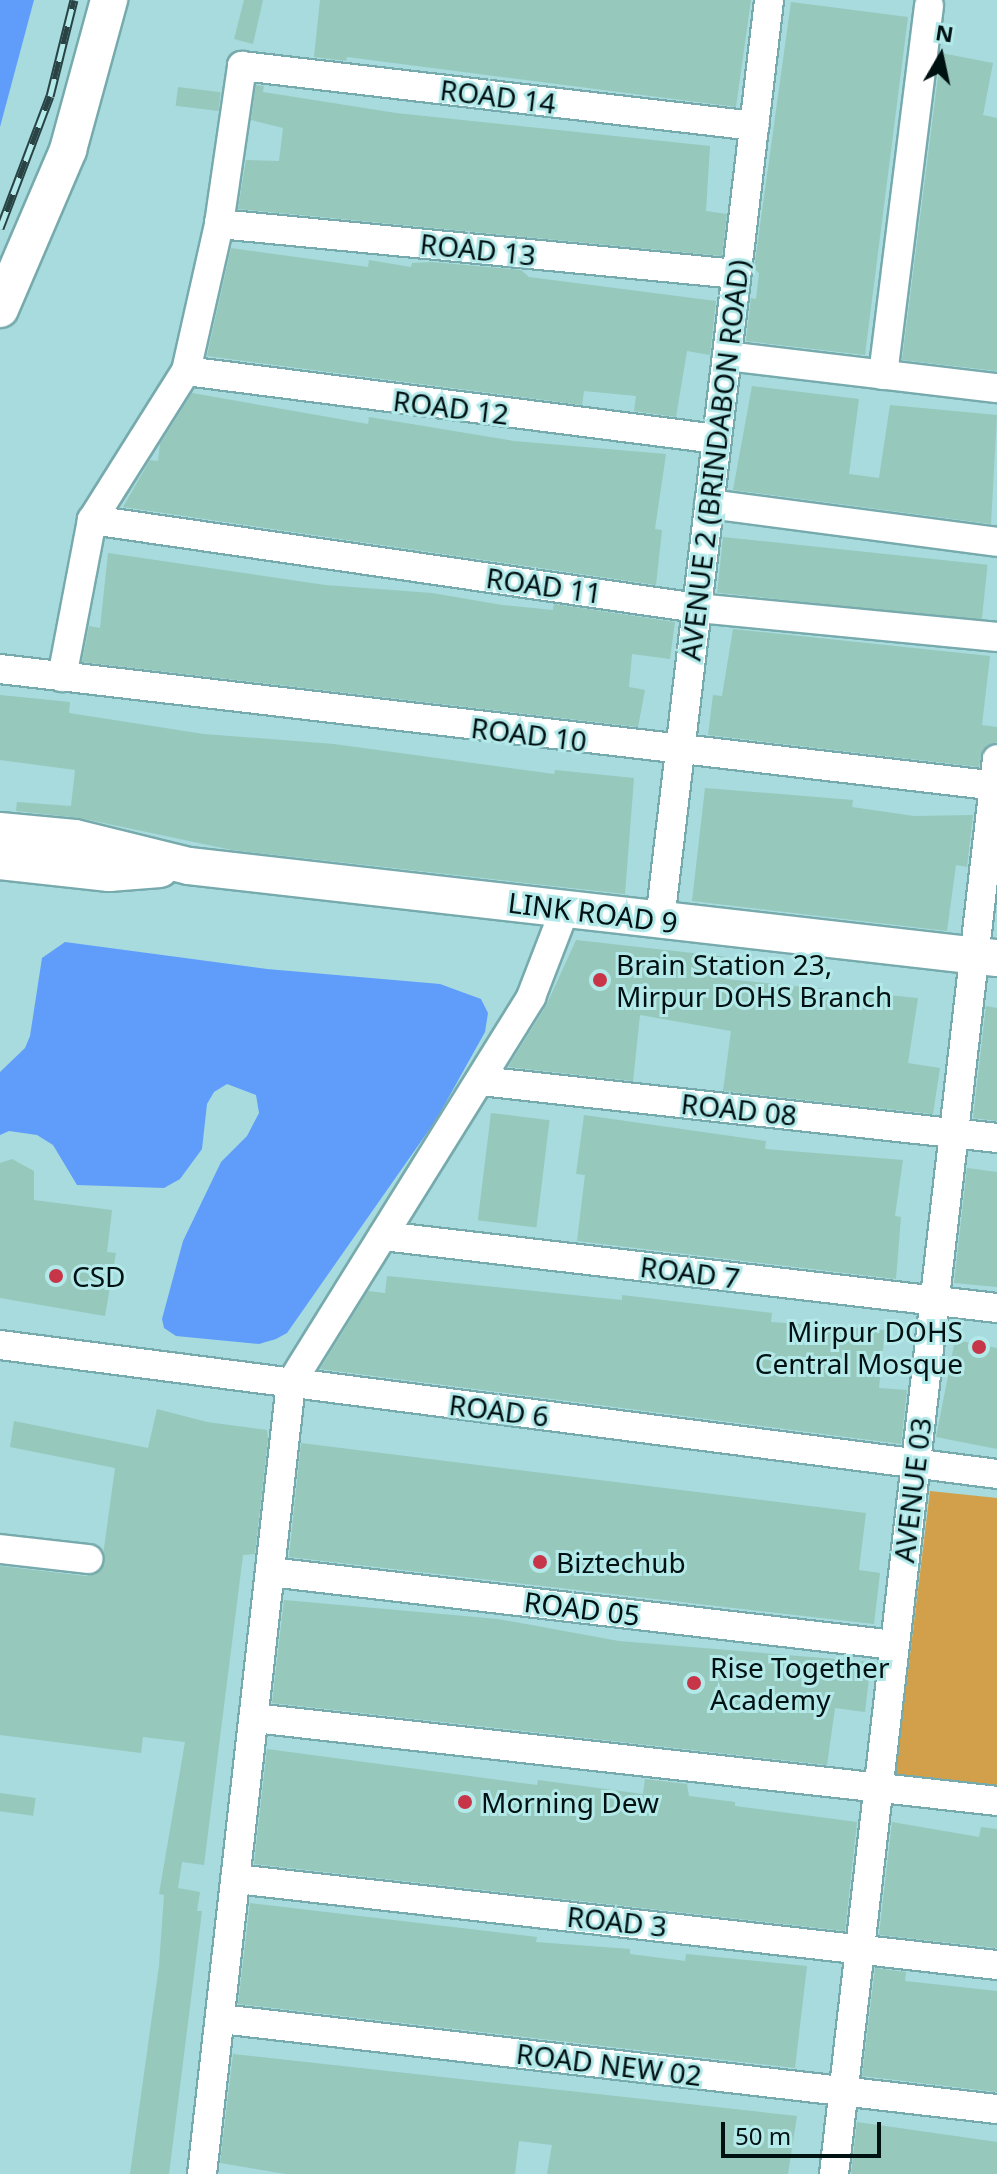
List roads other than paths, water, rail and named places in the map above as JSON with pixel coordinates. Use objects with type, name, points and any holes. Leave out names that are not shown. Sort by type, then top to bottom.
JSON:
[{"type":"main road","points":[[0,309],[68,150],[109,0]]},
{"type":"main road","name":"LINK ROAD 9","points":[[0,831],[75,838],[189,866],[985,957]]},
{"type":"main road","name":"LINK ROAD 9","points":[[0,861],[109,873],[189,866]]},
{"type":"street","name":"AVENUE 2 (BRINDABON ROAD)","points":[[660,920],[769,0]]},
{"type":"street","points":[[883,375],[929,6]]},
{"type":"street","name":"ROAD 14","points":[[219,224],[242,66],[754,126]]},
{"type":"street","points":[[62,677],[92,520],[186,371],[219,224]]},
{"type":"street","name":"ROAD 13","points":[[219,224],[736,274]]},
{"type":"street","points":[[727,356],[997,388]]},
{"type":"street","name":"ROAD 12","points":[[186,371],[717,439]]},
{"type":"street","points":[[709,504],[997,542]]},
{"type":"street","name":"ROAD 11","points":[[92,520],[697,608],[997,637]]},
{"type":"street","name":"ROAD 10","points":[[0,669],[680,752],[996,777]]},
{"type":"street","name":"AVENUE 03","points":[[834,2174],[953,1133],[985,957],[996,777]]},
{"type":"street","points":[[210,2173],[221,2019],[291,1383],[531,997],[565,909]]},
{"type":"street","name":"ROAD 08","points":[[481,1081],[997,1138]]},
{"type":"street","name":"ROAD 7","points":[[383,1236],[997,1308]]},
{"type":"street","name":"ROAD 6","points":[[0,1345],[997,1474]]},
{"type":"street","points":[[0,1549],[88,1559]]},
{"type":"street","name":"ROAD 05","points":[[270,1572],[894,1645]]},
{"type":"street","points":[[254,1718],[997,1801]]},
{"type":"street","name":"ROAD 3","points":[[236,1879],[997,1965]]},
{"type":"street","name":"ROAD NEW 02","points":[[221,2019],[997,2109]]},
{"type":"water","points":[[0,0],[34,0],[0,127]]},
{"type":"water","points":[[65,942],[267,969],[440,984],[481,999],[488,1013],[485,1032],[436,1120],[287,1333],[259,1344],[176,1336],[164,1328],[162,1319],[183,1241],[221,1162],[247,1136],[259,1113],[256,1095],[227,1084],[214,1092],[207,1104],[202,1149],[180,1179],[164,1188],[77,1185],[53,1145],[37,1135],[9,1131],[0,1135],[0,1072],[25,1048],[30,1036],[42,958]]},
{"type":"railway","points":[[0,228],[50,96],[74,0]]},
{"type":"place","name":"Brain Station 23, Mirpur DOHS Branch","points":[[600,980]]},
{"type":"place","name":"CSD","points":[[56,1276]]},
{"type":"place","name":"Mirpur DOHS Central Mosque","points":[[979,1347]]},
{"type":"place","name":"Biztechub","points":[[540,1562]]},
{"type":"place","name":"Rise Together Academy","points":[[694,1683]]},
{"type":"place","name":"Morning Dew","points":[[465,1802]]}]
